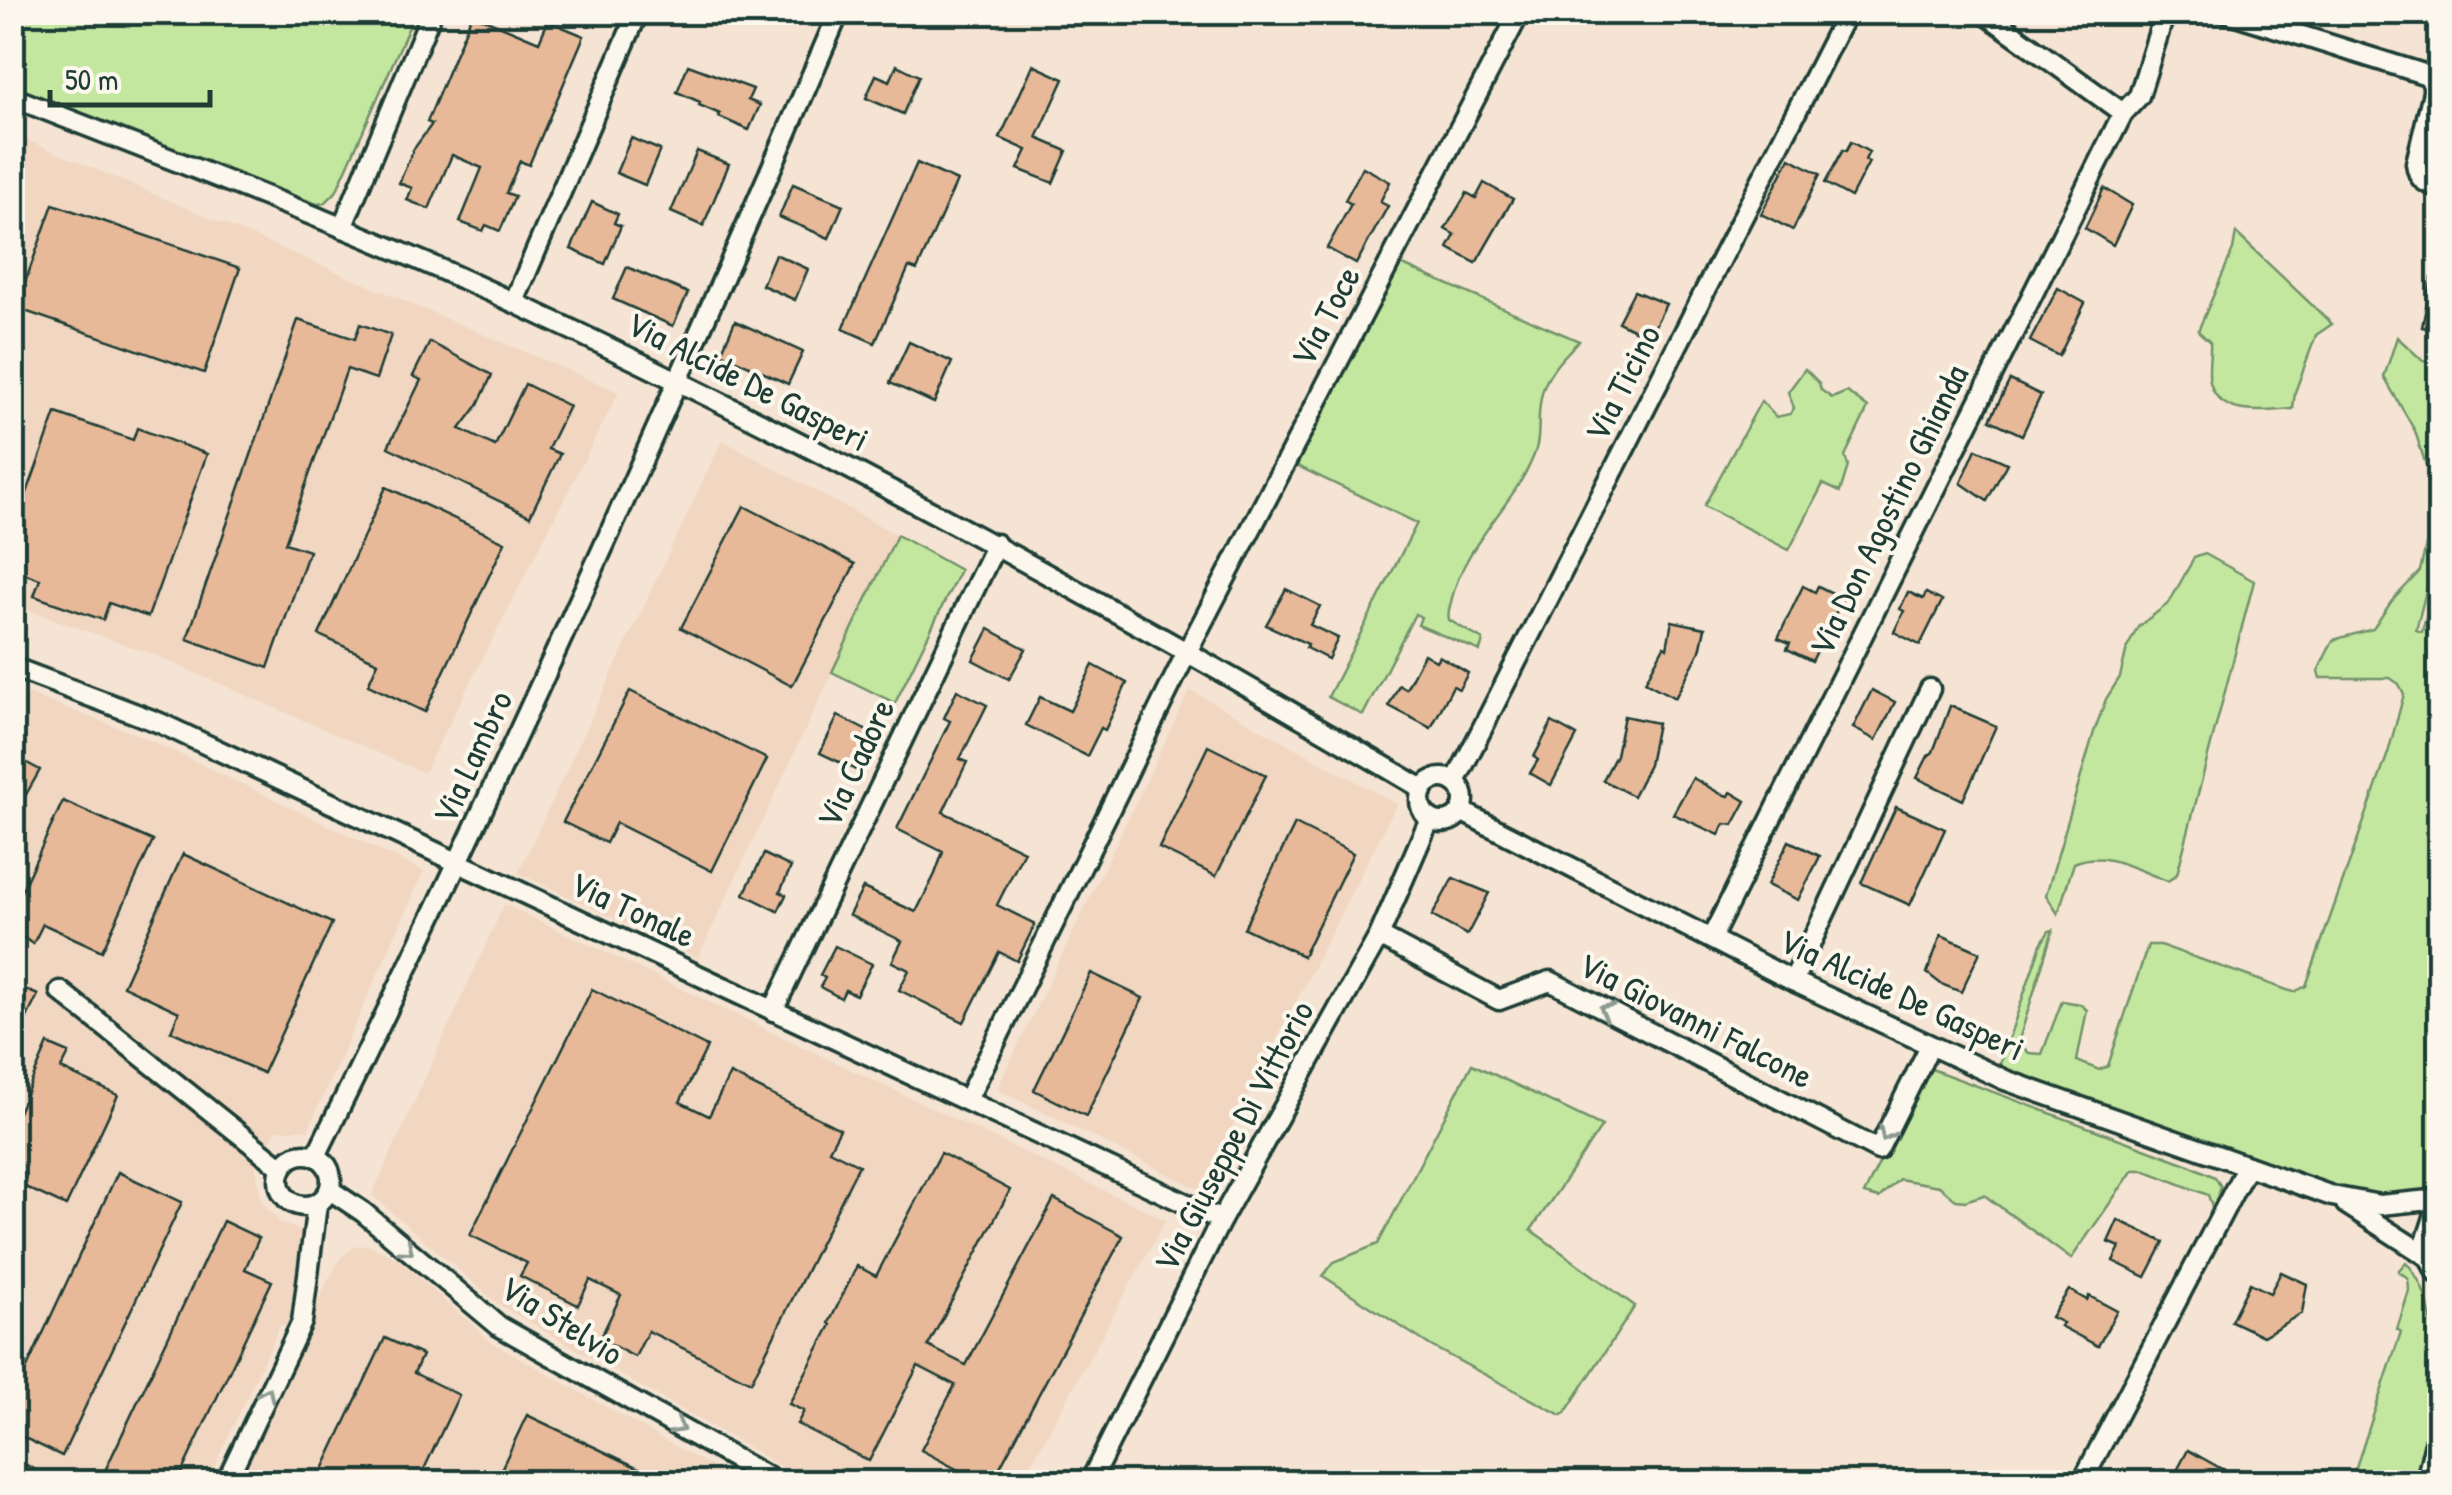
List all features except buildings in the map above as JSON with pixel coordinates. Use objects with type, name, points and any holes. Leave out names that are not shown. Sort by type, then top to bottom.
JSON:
[{"type":"main road","points":[[2437,1265],[2431,1234],[2440,1214]]},
{"type":"main road","points":[[2431,1482],[2440,1443]]},
{"type":"street","points":[[342,228],[432,12]]},
{"type":"street","points":[[514,302],[638,12]]},
{"type":"street","name":"Via Lambro","points":[[316,1156],[459,863],[680,382],[839,12]]},
{"type":"street","name":"Via Toce","points":[[967,1100],[1188,650],[1520,12]]},
{"type":"street","name":"Via Ticino","points":[[1454,782],[1847,12]]},
{"type":"street","points":[[1984,12],[2122,113]]},
{"type":"street","name":"Via Don Agostino Ghianda","points":[[1712,937],[2122,113],[2140,96],[2164,12]]},
{"type":"street","points":[[2226,12],[2427,75],[2433,92],[2416,164],[2418,175],[2427,184],[2440,187]]},
{"type":"street","name":"Via Alcide De Gasperi","points":[[12,97],[342,228],[514,302],[680,382],[996,544],[1188,650],[1423,789]]},
{"type":"street","name":"Via Cadore","points":[[774,1011],[996,544]]},
{"type":"street","name":"Via Tonale","points":[[12,667],[160,723],[1221,1220]]},
{"type":"street","points":[[1793,980],[1930,689]]},
{"type":"street","points":[[1434,780],[1454,782],[1462,792],[1461,811],[1444,822],[1430,818],[1420,802],[1423,789],[1434,780]]},
{"type":"street","name":"Via Alcide De Gasperi","points":[[1461,811],[1793,980],[2004,1080],[2332,1196],[2380,1205],[2440,1199]]},
{"type":"street","name":"Via Giuseppe Di Vittorio","points":[[1090,1482],[1221,1220],[1379,936],[1430,818]]},
{"type":"street","name":"Via Giovanni Falcone","points":[[1379,936],[1500,1000],[1550,981],[1878,1150],[1930,1046]]},
{"type":"street","points":[[60,991],[282,1168]]},
{"type":"street","points":[[226,1482],[302,1322],[324,1197],[328,1166],[316,1156],[300,1154],[282,1168],[279,1184],[286,1199],[301,1206],[324,1197]]},
{"type":"street","points":[[2082,1482],[2247,1166]]},
{"type":"street","name":"Via Alcide De Gasperi","points":[[2332,1196],[2418,1248],[2437,1265]]},
{"type":"street","name":"Via Stelvio","points":[[324,1197],[363,1212],[500,1326],[776,1482]]},
{"type":"street","points":[[12,1470],[34,1482]]},
{"type":"shaded area","points":[[13,134],[619,392],[424,773],[149,653],[13,605]]},
{"type":"shaded area","points":[[722,440],[897,535],[698,958],[518,873]]},
{"type":"shaded area","points":[[12,688],[144,737],[424,871],[308,1130],[277,1130],[256,1168],[262,1202],[281,1223],[300,1230],[299,1307],[290,1326],[280,1326],[207,1482],[13,1482]]},
{"type":"shaded area","points":[[1190,690],[1397,804],[1200,1190],[997,1089]]},
{"type":"shaded area","points":[[504,904],[1166,1220],[1021,1482],[808,1482],[499,1305],[372,1195]]},
{"type":"shaded area","points":[[369,1245],[398,1259],[492,1342],[728,1476],[724,1482],[239,1482],[326,1284],[341,1257],[355,1246]]},
{"type":"green space","points":[[12,13],[415,13],[336,192],[325,203],[317,204],[13,88]]},
{"type":"green space","points":[[2236,233],[2332,324],[2316,335],[2295,392],[2293,409],[2256,411],[2233,407],[2215,394],[2210,382],[2210,342],[2198,331],[2233,250]]},
{"type":"green space","points":[[1398,263],[1579,341],[1546,381],[1538,442],[1526,472],[1474,548],[1458,580],[1449,620],[1483,640],[1480,651],[1418,625],[1421,617],[1415,614],[1363,715],[1328,697],[1417,523],[1291,463]]},
{"type":"green space","points":[[2397,337],[2423,361],[2439,366],[2439,506],[2415,431],[2384,377]]},
{"type":"green space","points":[[1805,369],[1832,398],[1847,392],[1868,408],[1845,456],[1848,466],[1840,492],[1823,484],[1789,550],[1704,506],[1761,401],[1776,417],[1790,414],[1794,408],[1788,392]]},
{"type":"green space","points":[[2436,515],[2437,549],[2416,630],[2422,632],[2439,564],[2439,1189],[2390,1196],[2341,1189],[1999,1067],[2041,944],[2049,931],[2053,930],[2018,1043],[2029,1053],[2042,1054],[2062,1001],[2080,1004],[2087,1010],[2077,1061],[2099,1070],[2108,1066],[2148,945],[2160,945],[2294,992],[2306,986],[2388,753],[2404,694],[2390,678],[2320,678],[2318,671],[2333,640],[2373,629],[2391,602],[2420,571]]},
{"type":"green space","points":[[897,535],[960,570],[895,703],[832,672]]},
{"type":"green space","points":[[2205,554],[2254,581],[2177,874],[2168,881],[2110,860],[2074,863],[2058,914],[2046,895],[2106,699],[2120,677],[2127,648],[2138,627],[2169,603],[2194,558]]},
{"type":"green space","points":[[1472,1064],[1602,1126],[1531,1230],[1635,1306],[1561,1415],[1431,1346],[1323,1276],[1334,1262],[1378,1244]]},
{"type":"green space","points":[[1926,1067],[2215,1177],[2221,1187],[2213,1209],[2208,1195],[2144,1170],[2133,1170],[2071,1259],[1984,1195],[1956,1200],[1939,1186],[1899,1179],[1879,1198],[1864,1194]]},
{"type":"green space","points":[[2406,1262],[2429,1309],[2433,1337],[2431,1398],[2416,1482],[2351,1482],[2401,1332],[2397,1329],[2409,1291],[2408,1278],[2398,1271]]}]
